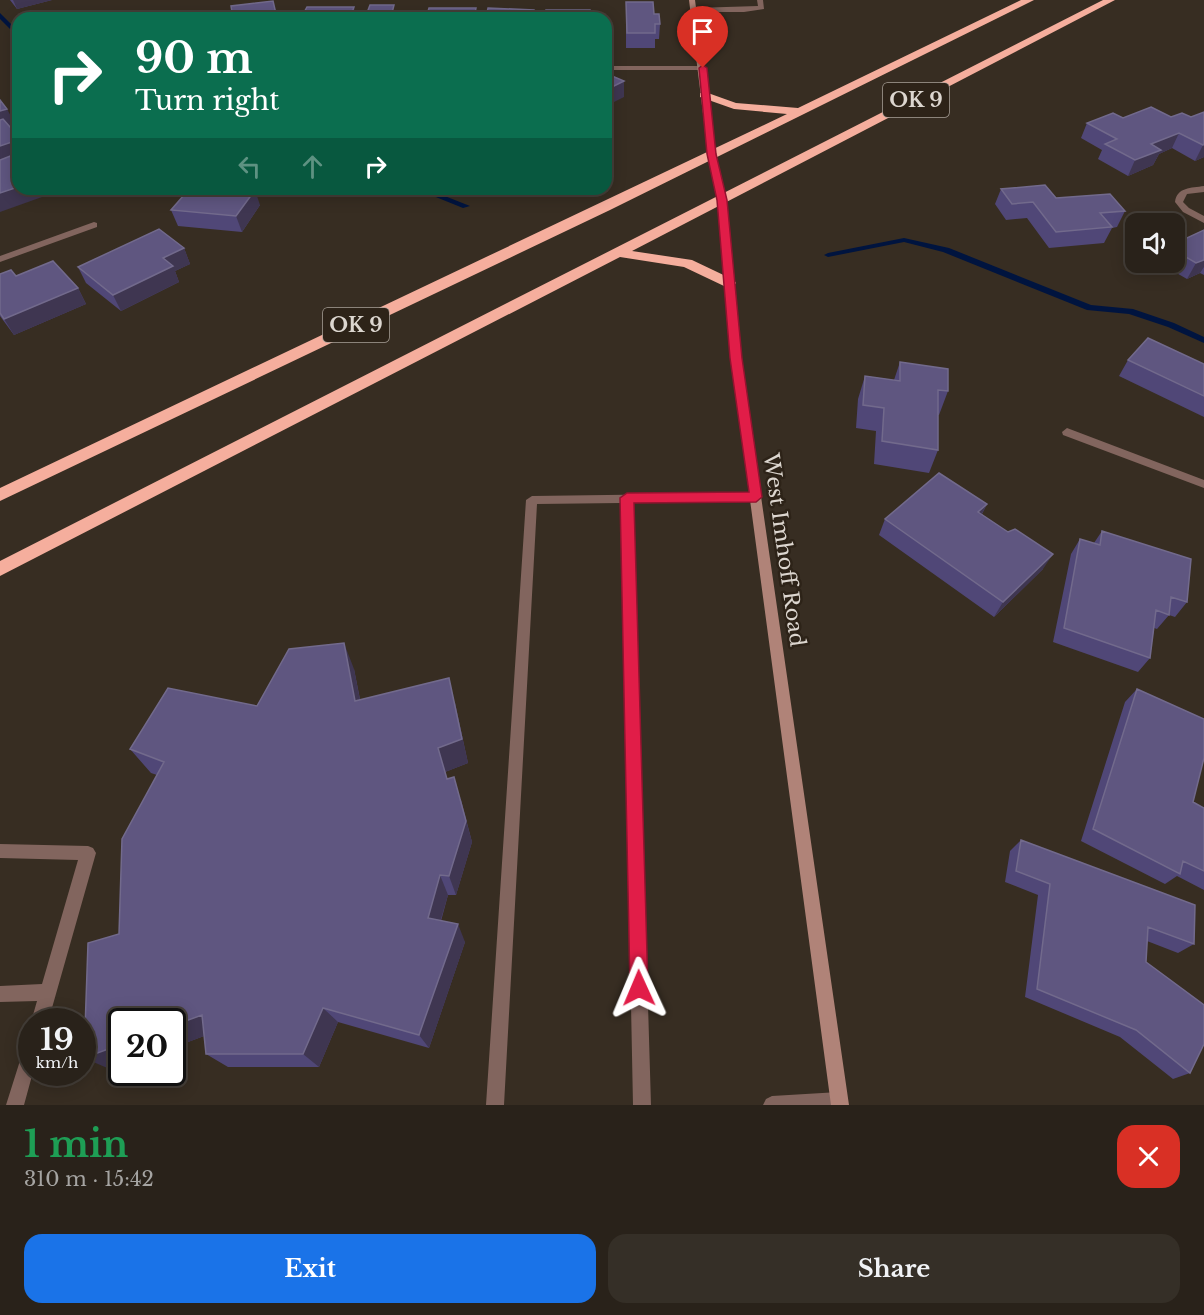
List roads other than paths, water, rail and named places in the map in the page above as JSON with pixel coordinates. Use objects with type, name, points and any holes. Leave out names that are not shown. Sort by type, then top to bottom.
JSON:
[{"type":"highway","name":"OK 9","points":[[0,495],[1029,0]]},
{"type":"highway","name":"OK 9","points":[[0,569],[1110,0]]},
{"type":"highway","points":[[704,95],[735,106],[797,111]]},
{"type":"highway","points":[[620,253],[687,263],[729,283]]},
{"type":"street","name":"West Imhoff Road","points":[[693,0],[712,154],[722,200],[736,358],[839,1103]]},
{"type":"street","points":[[694,10],[762,8],[760,0]]},
{"type":"street","points":[[612,68],[703,68]]},
{"type":"street","points":[[1204,189],[1184,192],[1179,202],[1186,210],[1204,220]]},
{"type":"street","points":[[0,259],[94,225]]},
{"type":"street","points":[[1067,432],[1204,484]]},
{"type":"street","points":[[495,1105],[532,500],[756,497]]},
{"type":"street","points":[[627,498],[642,1105]]},
{"type":"street","points":[[0,851],[88,853],[43,1008]]},
{"type":"street","points":[[0,994],[48,992]]},
{"type":"street","points":[[15,1105],[21,1086]]},
{"type":"street","points":[[772,1105],[839,1103]]},
{"type":"waterway","points":[[0,15],[12,28]]},
{"type":"waterway","points":[[436,195],[466,206]]},
{"type":"waterway","points":[[828,255],[904,240],[946,250],[1090,308],[1130,311],[1171,325],[1204,340]]}]
